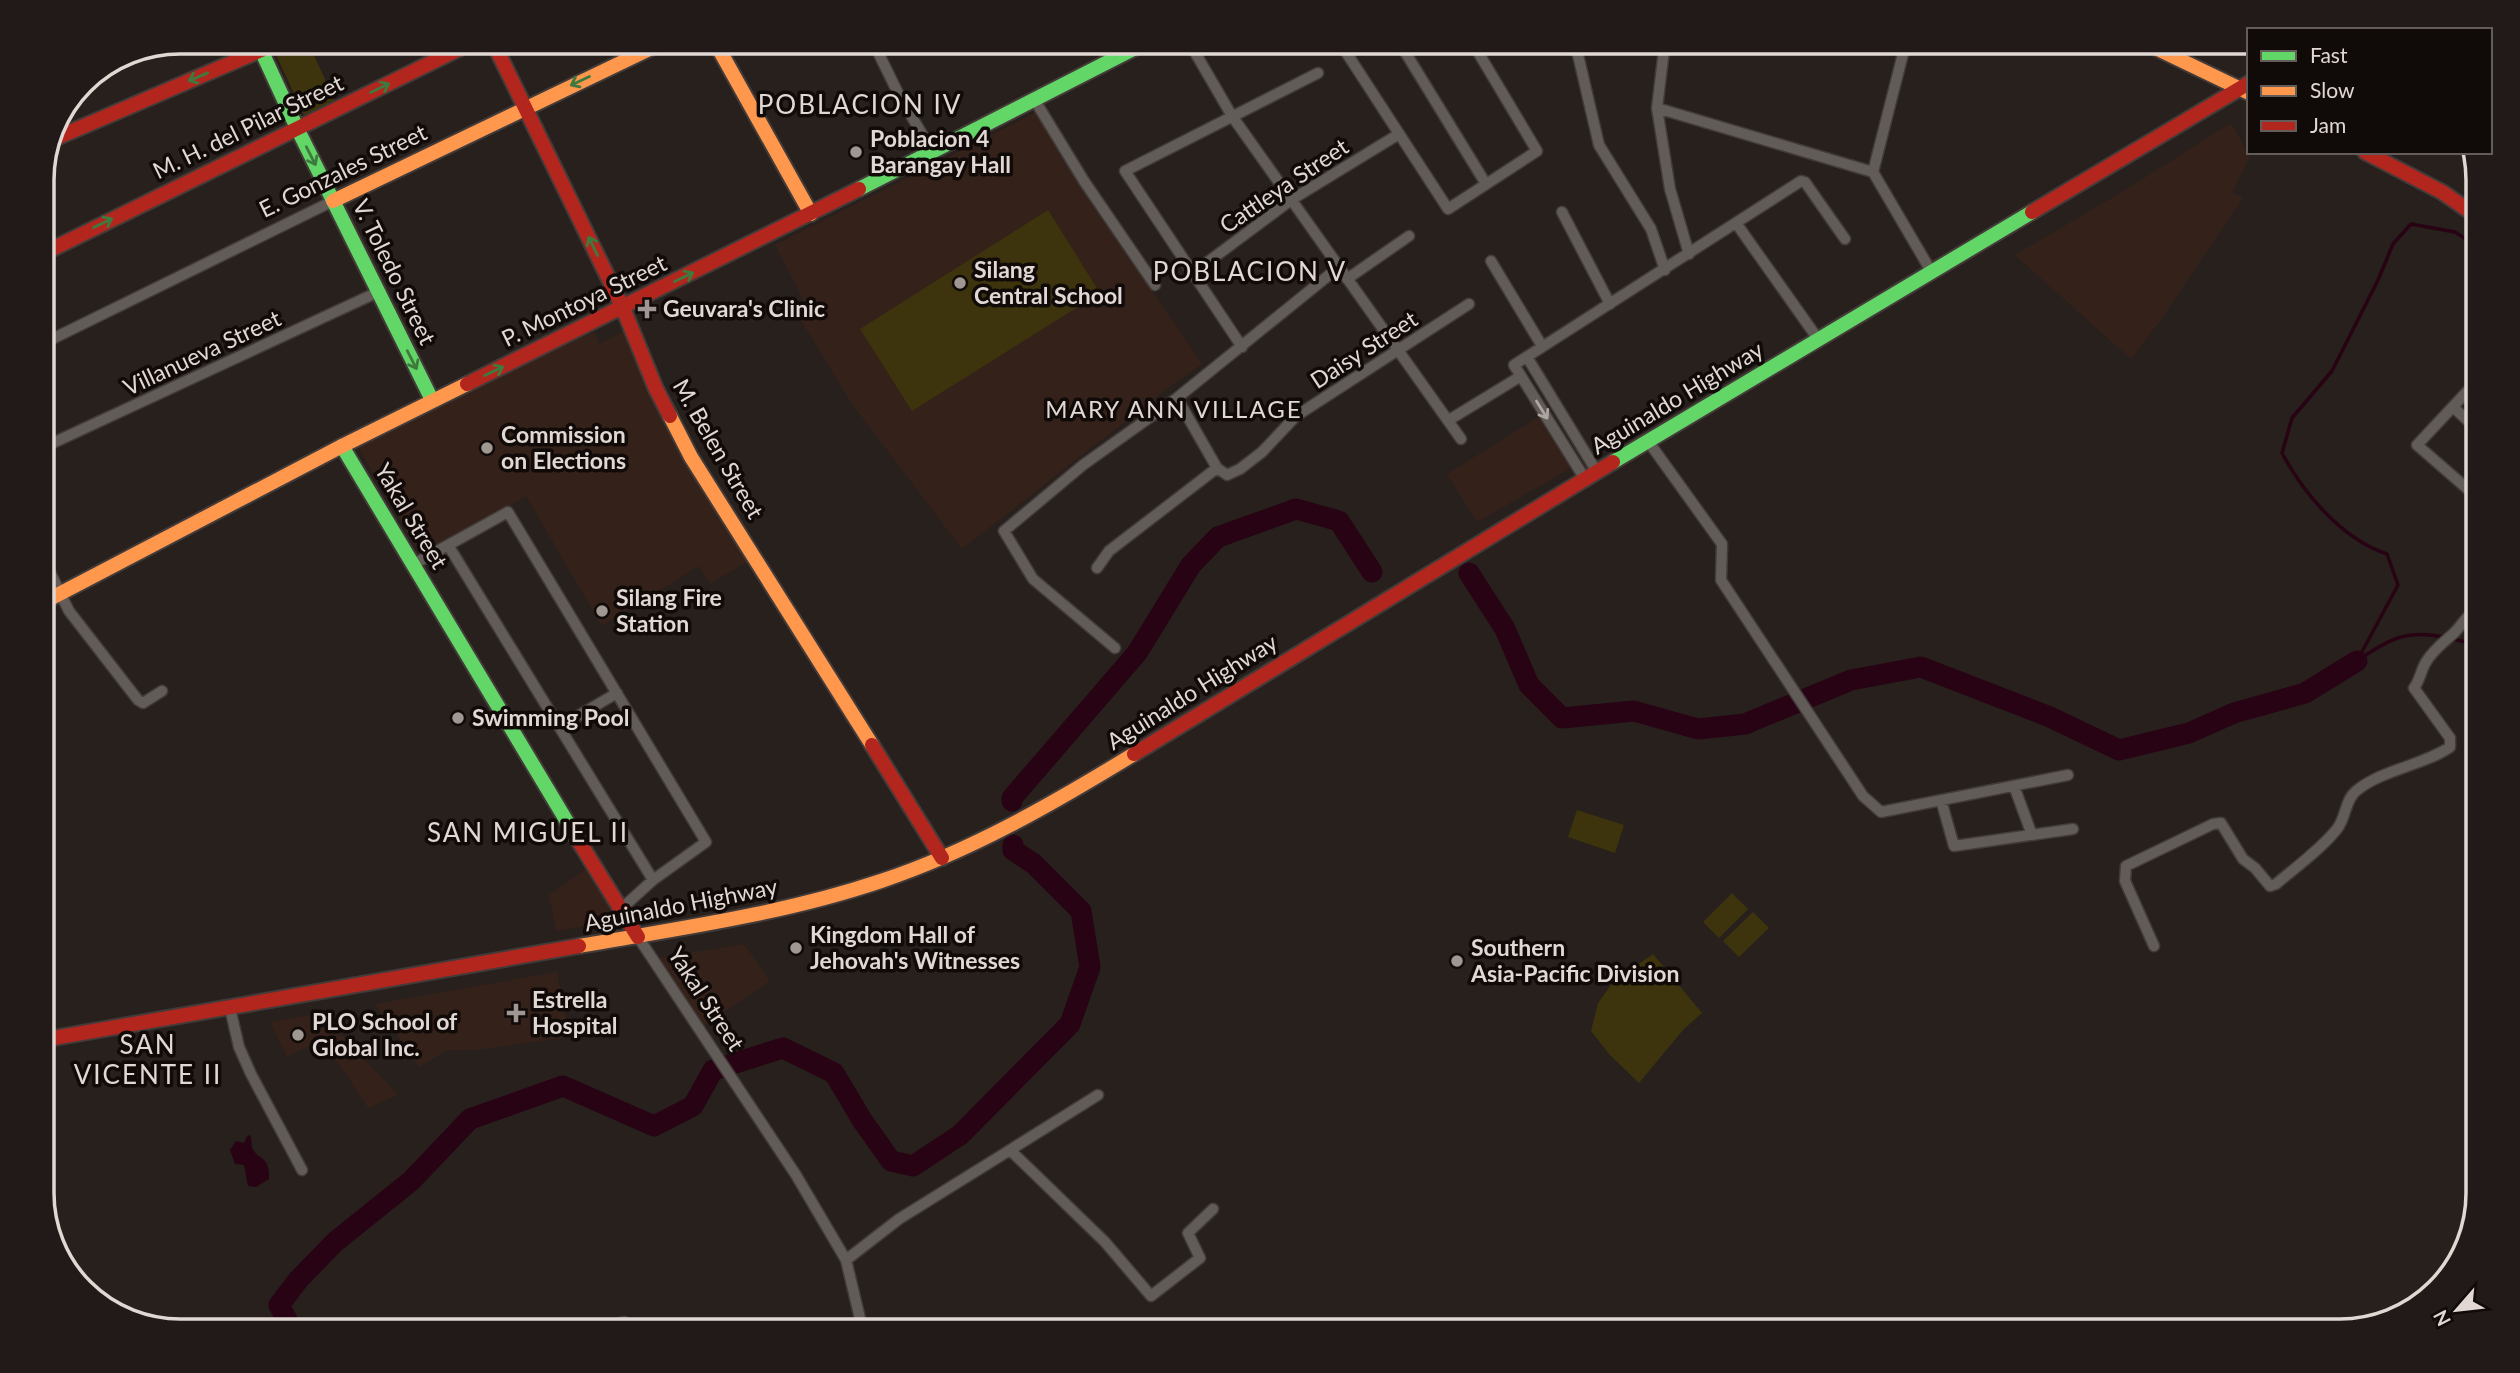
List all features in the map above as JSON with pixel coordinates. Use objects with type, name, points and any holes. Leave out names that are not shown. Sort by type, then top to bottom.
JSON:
[{"type":"street","points":[[1348,54],[1448,209],[1537,151],[1483,54]]},
{"type":"street","points":[[1407,54],[1486,184]]},
{"type":"street","points":[[1578,54],[1599,145],[1651,229],[1665,270]]},
{"type":"street","points":[[1664,54],[1657,108],[1670,189],[1689,254]]},
{"type":"street","points":[[1873,172],[1903,54]]},
{"type":"street","points":[[2170,54],[2246,88]]},
{"type":"street","points":[[63,135],[249,55]]},
{"type":"street","name":"V. Toledo Street","points":[[263,55],[432,400]]},
{"type":"street","name":"M. H. del Pilar Street","points":[[55,248],[447,55]]},
{"type":"street","name":"M. Belen Street","points":[[499,55],[623,308],[656,389],[691,457],[942,858]]},
{"type":"street","name":"E. Gonzales Street","points":[[55,338],[524,107],[636,55]]},
{"type":"street","points":[[722,55],[811,214]]},
{"type":"street","points":[[879,55],[932,151]]},
{"type":"street","name":"P. Montoya Street","points":[[55,597],[432,400],[811,214],[1122,55]]},
{"type":"street","points":[[1196,55],[1231,116],[1461,439]]},
{"type":"street","points":[[1242,347],[1125,171],[1318,73]]},
{"type":"street","name":"Aguinaldo Highway","points":[[55,1038],[638,937],[800,905],[880,882],[942,858],[1101,774],[1931,271],[2246,88]]},
{"type":"street","points":[[1034,99],[1084,181],[1155,285]]},
{"type":"street","points":[[1657,108],[1873,172],[1931,271]]},
{"type":"street","name":"Cattleya Street","points":[[1193,273],[1291,200],[1399,134]]},
{"type":"street","points":[[2369,154],[2442,191],[2465,208]]},
{"type":"street","points":[[1591,476],[1514,365],[1801,181],[1805,182],[1845,239]]},
{"type":"street","points":[[1562,212],[1610,304]]},
{"type":"street","points":[[1736,223],[1818,339]]},
{"type":"street","points":[[1347,279],[1409,236]]},
{"type":"street","points":[[1491,261],[1542,346]]},
{"type":"street","points":[[1115,648],[1033,579],[1004,531],[1083,466],[1242,347],[1339,267]]},
{"type":"street","name":"Villanueva Street","points":[[55,443],[378,292]]},
{"type":"street","name":"Daisy Street","points":[[1097,568],[1109,551],[1217,468],[1227,475],[1240,469],[1262,452],[1296,416],[1469,304]]},
{"type":"street","points":[[1527,357],[1591,476]]},
{"type":"street","points":[[1449,420],[1521,376]]},
{"type":"street","points":[[2465,394],[2417,445],[2465,487]]},
{"type":"street","points":[[1177,398],[1217,468]]},
{"type":"street","points":[[2453,407],[2465,418]]},
{"type":"street","points":[[1648,441],[1722,544],[1721,580],[1863,796],[1881,812],[2068,775]]},
{"type":"street","name":"Yakal Street","points":[[342,446],[638,937],[796,1175],[846,1260],[860,1319]]},
{"type":"street","points":[[414,564],[508,512],[617,693],[706,842],[653,880],[621,909]]},
{"type":"street","points":[[448,545],[653,880]]},
{"type":"street","points":[[55,583],[78,622],[138,700],[147,702],[162,691]]},
{"type":"street","points":[[2154,946],[2125,881],[2126,866],[2221,823],[2247,863],[2255,868],[2270,886],[2276,884],[2327,841],[2339,826],[2350,797],[2356,791],[2389,773],[2450,747],[2450,738],[2414,688],[2420,680],[2424,664],[2465,618]]},
{"type":"street","points":[[559,727],[617,693]]},
{"type":"street","points":[[2014,786],[2032,835]]},
{"type":"street","points":[[1941,800],[1954,846],[2073,829]]},
{"type":"street","points":[[230,1008],[239,1048],[281,1134],[302,1170]]},
{"type":"street","points":[[846,1260],[899,1219],[1098,1095]]},
{"type":"street","points":[[1010,1150],[1105,1242],[1151,1296],[1200,1258],[1188,1233],[1213,1209]]},
{"type":"shaded area","points":[[276,55],[314,55],[335,101],[304,115]]},
{"type":"shaded area","name":"Silang Central School","points":[[1038,111],[1140,273],[1202,364],[962,549],[852,404],[800,319],[810,313],[775,245]]},
{"type":"shaded area","points":[[2231,123],[2250,157],[2232,192],[2243,198],[2163,317],[2131,359],[2015,255]]},
{"type":"shaded area","points":[[1048,210],[1100,293],[912,411],[860,329]]},
{"type":"shaded area","points":[[594,332],[599,344],[623,332],[674,443],[747,562],[710,584],[699,566],[602,626],[526,496],[421,557],[358,447],[444,402]]},
{"type":"shaded area","points":[[1540,416],[1573,467],[1477,522],[1447,474]]},
{"type":"shaded area","points":[[1577,810],[1624,825],[1615,853],[1568,837]]},
{"type":"shaded area","points":[[586,869],[618,921],[556,931],[549,895]]},
{"type":"shaded area","points":[[1732,893],[1748,909],[1719,938],[1703,922]]},
{"type":"shaded area","points":[[1753,912],[1769,928],[1739,957],[1723,941]]},
{"type":"shaded area","points":[[744,944],[770,981],[703,1026],[658,958]]},
{"type":"shaded area","points":[[1653,954],[1702,1013],[1683,1030],[1639,1083],[1609,1054],[1591,1031],[1598,1003],[1614,981]]},
{"type":"shaded area","points":[[557,972],[570,1037],[476,1050],[447,1050],[419,1067],[375,1004]]},
{"type":"shaded area","points":[[321,1013],[398,1095],[368,1108],[323,1039],[287,1057],[270,1022]]},
{"type":"shaded area","points":[[250,1135],[254,1151],[265,1162],[269,1171],[269,1179],[256,1187],[248,1186],[244,1165],[235,1164],[230,1150],[236,1141],[244,1143]]},
{"type":"waterway","points":[[2357,661],[2398,585],[2387,554],[2355,538],[2326,513],[2301,484],[2282,453],[2292,418],[2332,371],[2393,244],[2411,224],[2455,232],[2465,239]]},
{"type":"waterway","points":[[1012,801],[1137,653],[1191,565],[1218,537],[1296,509],[1339,521],[1372,572]]},
{"type":"waterway","points":[[1469,573],[1505,629],[1529,685],[1562,718],[1634,711],[1698,729],[1745,724],[1851,680],[1921,667],[2050,717],[2119,750],[2189,733],[2234,713],[2305,693],[2357,661]]},
{"type":"waterway","points":[[2358,660],[2389,641],[2409,635],[2445,637]]},
{"type":"waterway","points":[[2453,639],[2465,642]]},
{"type":"waterway","points":[[287,1319],[279,1305],[299,1279],[335,1242],[411,1181],[470,1119],[563,1086],[654,1126],[693,1106],[713,1070],[783,1048],[834,1073],[891,1161],[913,1166],[960,1135],[1070,1024],[1090,967],[1081,911],[1034,864],[1013,850],[1013,845]]},
{"type":"traffic: fast","points":[[263,55],[432,400]]},
{"type":"traffic: fast","points":[[859,189],[1122,55]]},
{"type":"traffic: fast","points":[[1613,462],[2032,212]]},
{"type":"traffic: fast","points":[[342,446],[575,835]]},
{"type":"traffic: slow","points":[[2168,54],[2247,92]]},
{"type":"traffic: slow","points":[[333,201],[637,55]]},
{"type":"traffic: slow","points":[[722,55],[811,214]]},
{"type":"traffic: slow","points":[[55,596],[342,446],[467,384]]},
{"type":"traffic: slow","points":[[670,416],[691,457],[872,745]]},
{"type":"traffic: slow","points":[[579,946],[807,903],[881,881],[980,841],[1134,754]]},
{"type":"traffic: jam","points":[[63,135],[250,55]]},
{"type":"traffic: jam","points":[[55,248],[447,55]]},
{"type":"traffic: jam","points":[[499,55],[623,308],[670,416]]},
{"type":"traffic: jam","points":[[2032,212],[2247,84]]},
{"type":"traffic: jam","points":[[2369,154],[2442,192],[2465,208]]},
{"type":"traffic: jam","points":[[467,384],[859,189]]},
{"type":"traffic: jam","points":[[1134,754],[1613,462]]},
{"type":"traffic: jam","points":[[872,745],[942,858]]},
{"type":"traffic: jam","points":[[575,835],[638,937]]},
{"type":"traffic: jam","points":[[55,1038],[579,946]]},
{"type":"place","name":"Poblacion 4 Barangay Hall","points":[[856,152]]},
{"type":"place","name":"Silang Central School","points":[[960,283]]},
{"type":"place","name":"Geuvara's Clinic","points":[[647,309]]},
{"type":"place","name":"Commission on Elections","points":[[487,448]]},
{"type":"place","name":"Silang Fire Station","points":[[602,611]]},
{"type":"place","name":"Swimming Pool","points":[[458,718]]},
{"type":"place","name":"Kingdom Hall of Jehovah's Witnesses","points":[[796,948]]},
{"type":"place","name":"Southern Asia-Pacific Division","points":[[1457,961]]},
{"type":"place","name":"Estrella Hospital","points":[[516,1013]]},
{"type":"place","name":"PLO School of Global Inc.","points":[[298,1035]]},
{"type":"district","name":"POBLACION IV","points":[[860,105]]},
{"type":"district","name":"POBLACION V","points":[[1250,272]]},
{"type":"district","name":"MARY ANN VILLAGE","points":[[1174,410]]},
{"type":"district","name":"SAN MIGUEL II","points":[[528,833]]},
{"type":"district","name":"SAN VICENTE II","points":[[148,1060]]}]
